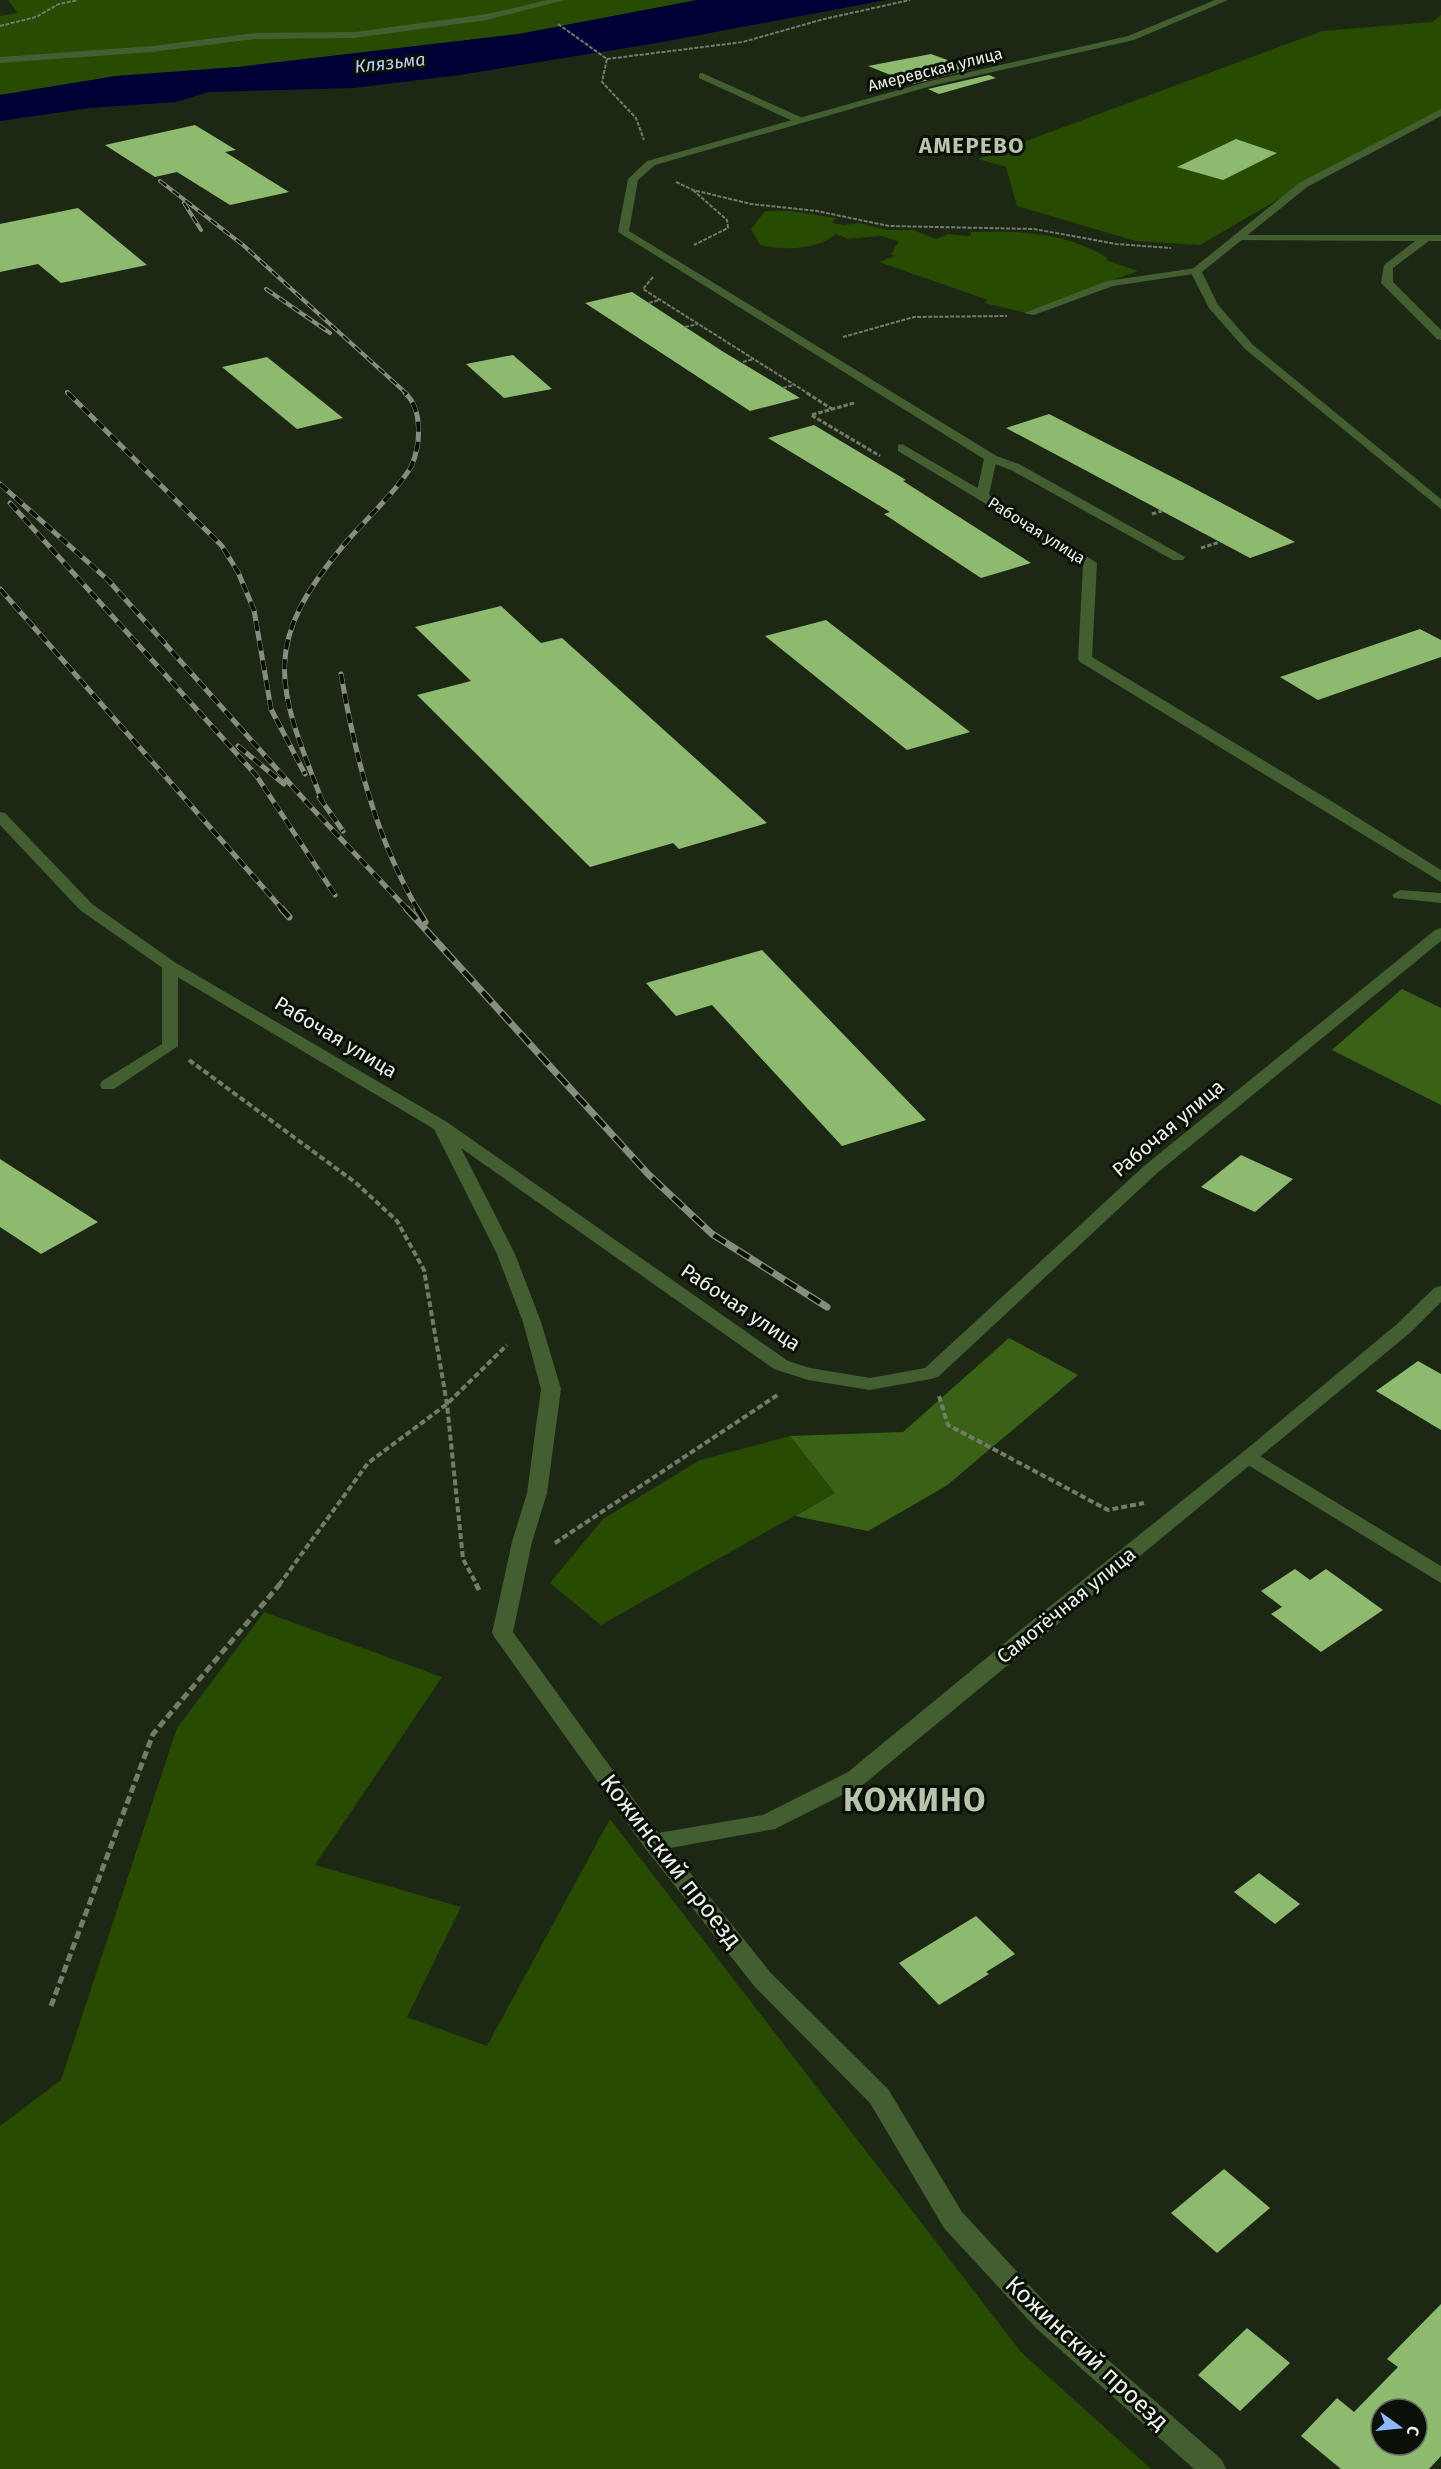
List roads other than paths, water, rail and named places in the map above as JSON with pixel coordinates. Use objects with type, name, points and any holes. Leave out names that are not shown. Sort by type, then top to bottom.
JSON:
[{"type":"street","points":[[0,60],[152,49],[255,36],[367,34],[486,16],[560,0]]},
{"type":"street","name":"Амеревская улица","points":[[991,458],[623,232],[633,179],[651,163],[933,83],[1131,38],[1223,0]]},
{"type":"street","points":[[702,76],[799,120]]},
{"type":"street","points":[[1030,313],[1111,283],[1196,271],[1303,185],[1441,112]]},
{"type":"street","points":[[1237,237],[1441,238]]},
{"type":"street","points":[[1426,238],[1388,267],[1387,283],[1441,337]]},
{"type":"street","points":[[1196,271],[1213,306],[1249,347],[1441,505]]},
{"type":"street","points":[[902,448],[982,496]]},
{"type":"street","points":[[991,458],[1015,467],[1178,557]]},
{"type":"street","name":"Рабочая улица","points":[[991,458],[982,496],[1090,563],[1085,659],[1104,665],[1441,877]]},
{"type":"street","name":"Рабочая улица","points":[[0,816],[86,907],[170,966],[441,1126],[781,1365],[808,1374],[870,1384],[931,1373],[1150,1170],[1441,933]]},
{"type":"street","points":[[1400,895],[1441,898]]},
{"type":"street","points":[[108,1085],[170,1046],[170,966]]},
{"type":"street","name":"Кожинский проезд","points":[[441,1126],[506,1254],[532,1322],[550,1389],[537,1492],[522,1542],[502,1633],[653,1842],[763,1980],[879,2096],[953,2220],[1046,2321],[1213,2469]]},
{"type":"street","name":"Самотёчная улица","points":[[653,1842],[767,1823],[856,1778],[1250,1457],[1404,1328],[1441,1292]]},
{"type":"street","points":[[1250,1457],[1441,1576]]},
{"type":"water","name":"Клязьма","points":[[697,0],[886,0],[651,44],[459,75],[353,88],[208,92],[176,102],[90,108],[0,121],[0,95],[116,76],[238,67],[519,34]]},
{"type":"railway","points":[[160,181],[243,245],[407,394]]},
{"type":"railway","points":[[184,203],[201,230]]},
{"type":"railway","points":[[266,289],[330,333]]},
{"type":"railway","points":[[68,393],[222,546],[238,572],[254,610],[271,709],[305,774]]},
{"type":"railway","points":[[323,802],[295,726],[287,695],[284,666],[289,638],[300,608],[319,576],[411,467],[417,448],[418,428],[415,408],[405,393]]},
{"type":"railway","points":[[0,484],[108,580],[310,806],[408,910]]},
{"type":"railway","points":[[10,503],[256,775],[335,895]]},
{"type":"railway","points":[[0,589],[283,910]]},
{"type":"railway","points":[[341,674],[360,766],[369,796],[390,854],[418,910]]},
{"type":"railway","points":[[238,746],[284,784]]},
{"type":"railway","points":[[319,797],[323,802]]},
{"type":"railway","points":[[323,802],[343,831]]},
{"type":"railway","points":[[282,909],[289,917]]},
{"type":"railway","points":[[407,909],[648,1174],[712,1234],[827,1307]]},
{"type":"railway","points":[[417,909],[425,922]]},
{"type":"district","name":"АМЕРЕВО","points":[[972,145]]},
{"type":"district","name":"КОЖИНО","points":[[915,1800]]}]
